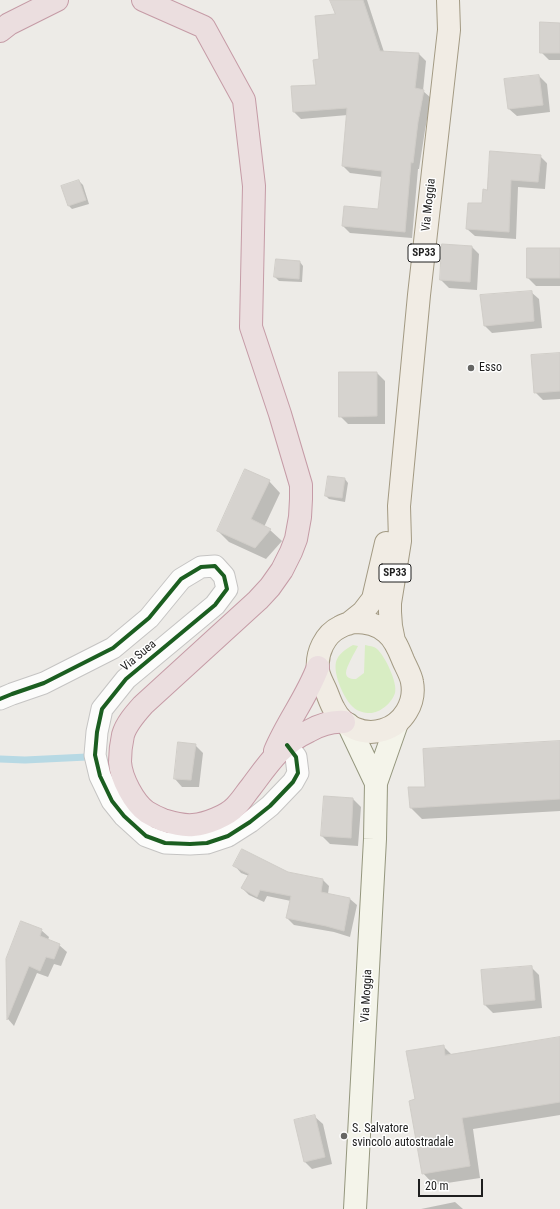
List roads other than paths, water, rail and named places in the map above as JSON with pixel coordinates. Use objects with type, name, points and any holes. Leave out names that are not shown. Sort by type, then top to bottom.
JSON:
[{"type":"highway","points":[[0,32],[9,24],[57,0]]},
{"type":"highway","points":[[143,0],[204,27],[244,100],[254,186],[251,327],[280,414],[301,485],[301,499],[296,540],[282,570],[270,587],[258,600],[143,705],[130,720],[124,734],[120,763],[124,778],[130,792],[146,812],[179,825],[192,825],[211,822],[236,807],[280,751],[296,737],[321,725],[338,722],[346,723]]},
{"type":"highway","points":[[280,751],[280,738],[313,682],[318,667]]},
{"type":"main road","name":"Via Moggia","points":[[355,1209],[376,783],[397,723],[406,713],[412,701],[413,688],[412,681],[394,641],[391,626],[390,603],[400,541],[398,506],[419,295],[449,30],[448,0]]},
{"type":"main road","name":"Via Moggia","points":[[348,624],[363,612],[373,599],[388,536],[398,506]]},
{"type":"main road","name":"Via Moggia","points":[[376,783],[346,723],[334,710],[321,680],[318,667],[319,655],[324,641],[334,631],[341,626],[355,622],[376,625],[387,632],[394,641]]},
{"type":"main road","points":[[346,723],[356,729],[371,732],[385,729],[397,723]]},
{"type":"street","name":"Via Suea","points":[[0,699],[44,683],[112,648],[149,618],[181,579],[201,567],[215,566],[224,576],[227,589],[215,605],[126,679],[102,709],[97,732],[95,754],[100,776],[112,801],[124,816],[146,836],[165,843],[207,843],[228,836],[250,822],[270,806],[293,782],[298,773],[296,757],[280,751]]},
{"type":"waterway","points":[[0,759],[25,760],[87,757]]},
{"type":"place","name":"Esso","points":[[471,368]]},
{"type":"place","name":"S. Salvatore svincolo autostradale","points":[[344,1136]]}]
